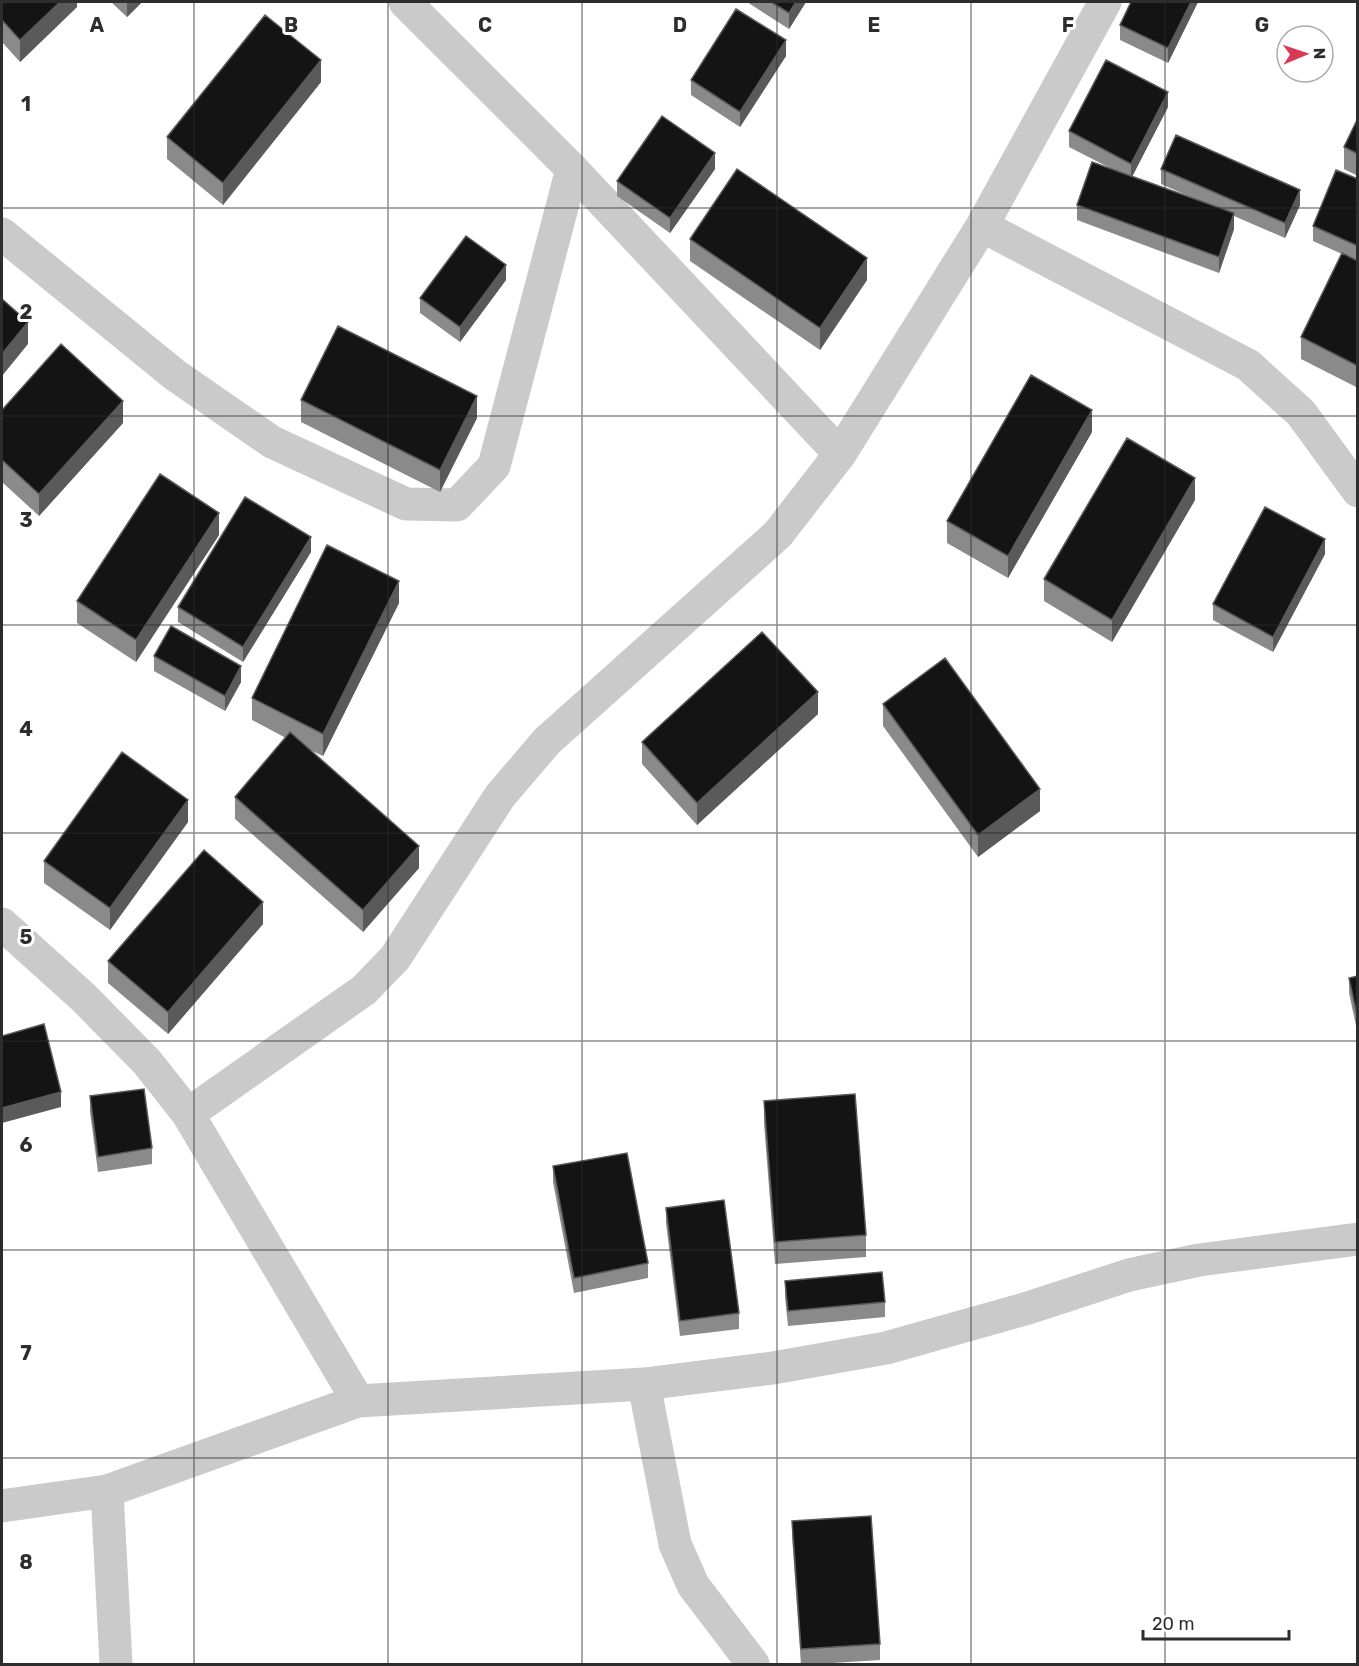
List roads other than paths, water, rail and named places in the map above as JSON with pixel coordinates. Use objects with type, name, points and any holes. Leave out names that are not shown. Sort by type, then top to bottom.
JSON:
[{"type":"street","points":[[405,2],[572,169],[840,454]]},
{"type":"street","points":[[188,1114],[364,990],[395,958],[500,796],[547,741],[778,534],[840,454],[982,226],[1105,2]]},
{"type":"street","points":[[2,234],[175,375],[272,442],[406,504],[457,505],[494,466],[572,169]]},
{"type":"street","points":[[982,226],[1248,365],[1301,413],[1358,491]]},
{"type":"street","points":[[2,924],[83,997],[147,1062],[188,1114],[358,1401]]},
{"type":"street","points":[[2,1506],[107,1491],[358,1401],[644,1384],[773,1368],[886,1348],[1028,1308],[1129,1275],[1199,1260],[1358,1239]]},
{"type":"street","points":[[644,1384],[675,1544],[693,1585],[753,1665]]},
{"type":"street","points":[[107,1491],[116,1665]]}]
